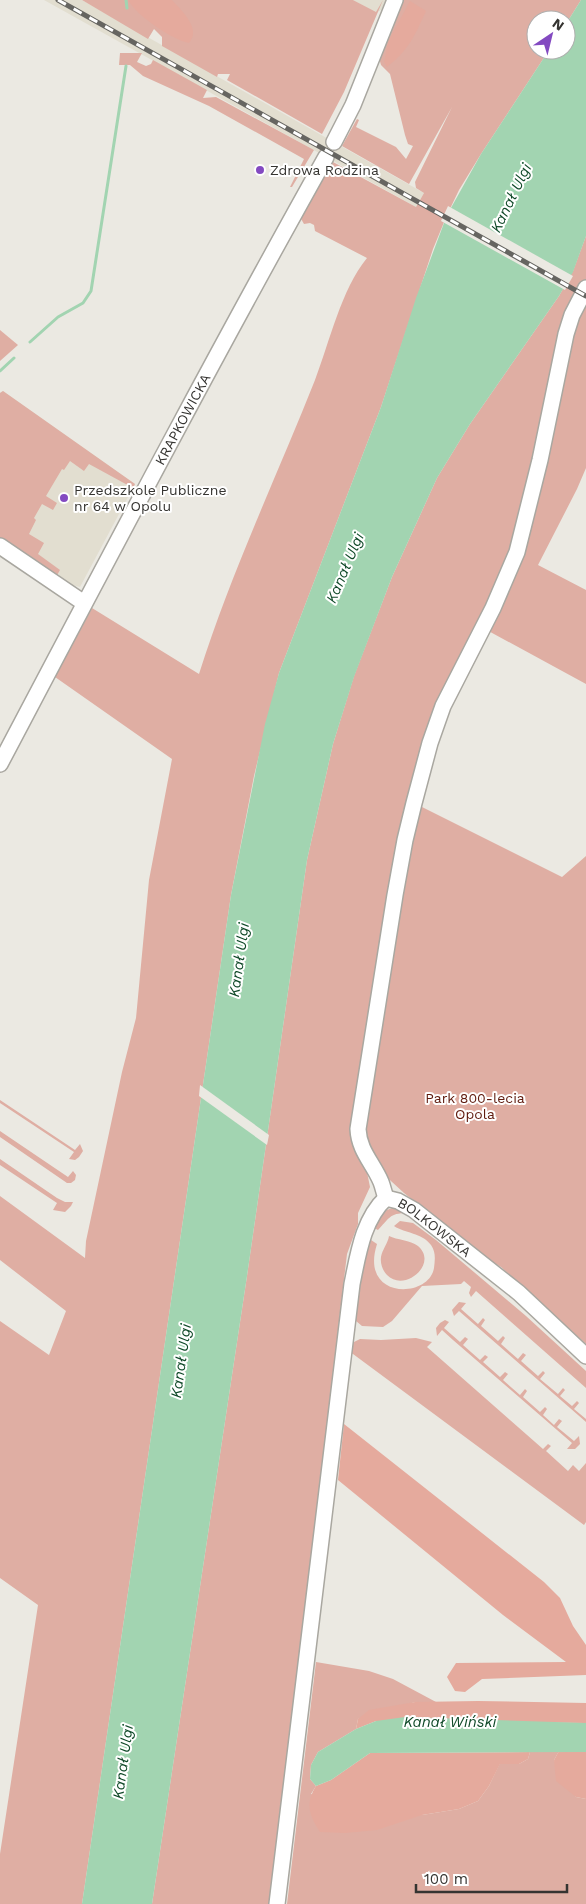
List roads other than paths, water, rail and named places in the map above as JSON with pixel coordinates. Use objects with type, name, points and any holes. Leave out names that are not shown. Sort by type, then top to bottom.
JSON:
[{"type":"street","points":[[334,142],[353,105],[395,0]]},
{"type":"street","name":"KRAPKOWICKA","points":[[0,764],[261,272],[326,157]]},
{"type":"street","points":[[386,1198],[381,1182],[361,1148],[358,1140],[358,1129],[404,840],[430,743],[444,706],[493,608],[517,552],[540,460],[566,334],[572,316],[586,288]]},
{"type":"street","points":[[0,546],[84,603]]},
{"type":"street","name":"BOLKOWSKA","points":[[277,1904],[346,1330],[358,1252],[377,1206],[386,1198],[398,1201],[414,1210],[519,1293],[586,1356]]},
{"type":"water","name":"Kanał Ulgi","points":[[581,0],[586,0],[586,236],[573,272],[559,296],[470,424],[437,478],[392,577],[354,677],[333,744],[307,860],[247,1276],[152,1904],[82,1904],[231,895],[265,724],[279,673],[381,407],[416,298],[447,215],[481,154],[542,60],[576,60],[575,10]]},
{"type":"water","name":"Kanał Wiński","points":[[405,1717],[586,1723],[586,1752],[370,1753],[331,1780],[316,1786],[310,1779],[311,1765],[318,1752],[356,1729],[376,1721]]},
{"type":"waterway","points":[[126,0],[127,8]]},
{"type":"waterway","points":[[30,342],[58,317],[83,303],[91,291],[126,66]]},
{"type":"waterway","points":[[0,371],[14,358]]},
{"type":"railway","points":[[58,0],[586,296]]},
{"type":"place","name":"Zdrowa Rodzina","points":[[260,170]]},
{"type":"place","name":"Przedszkole Publiczne nr 64 w Opolu","points":[[64,498]]},
{"type":"park label","name":"Park 800-lecia Opola","points":[[475,1106]]}]
